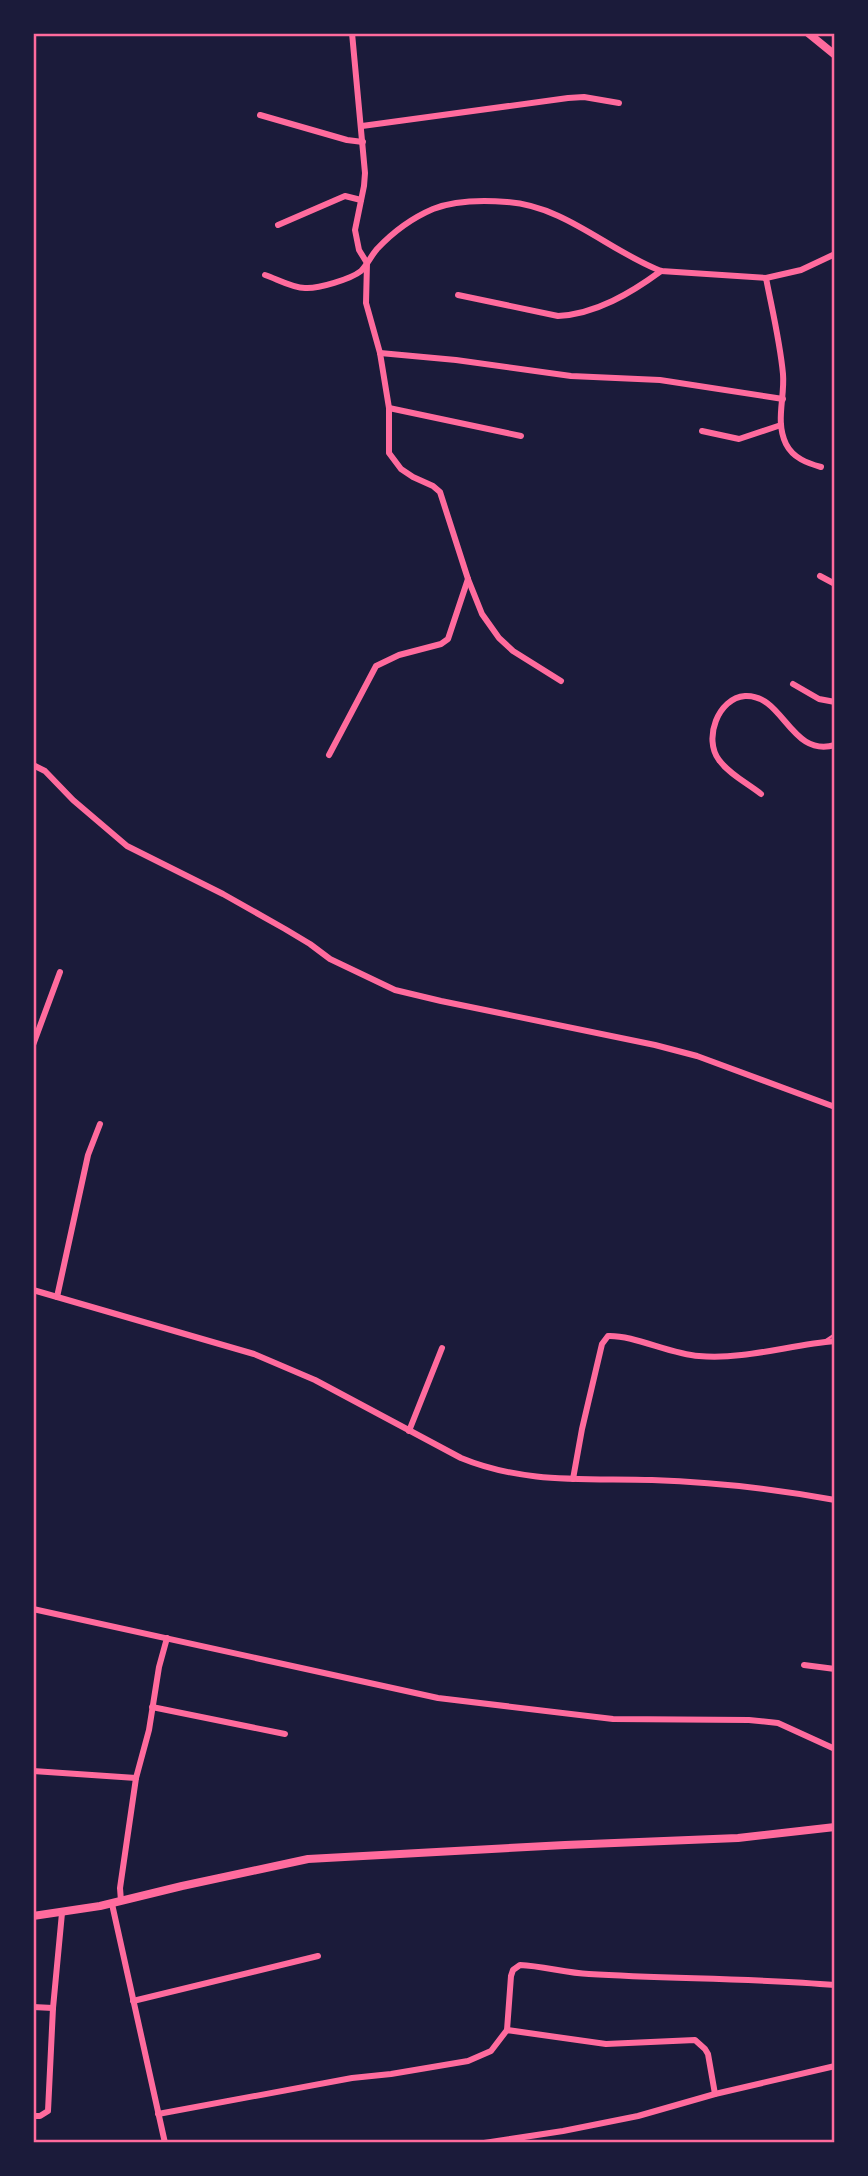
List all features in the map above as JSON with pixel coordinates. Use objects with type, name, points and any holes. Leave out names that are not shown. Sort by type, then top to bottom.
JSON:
[{"type":"main road","points":[[808,33],[835,55]]},
{"type":"main road","points":[[33,1916],[117,1902],[308,1858],[738,1838],[835,1828]]},
{"type":"street","points":[[352,33],[365,173],[356,218],[356,238],[367,263],[367,312],[380,353],[389,408],[390,453],[401,469],[440,492],[482,614],[499,638],[513,651],[561,681]]},
{"type":"street","points":[[362,126],[568,98],[591,97],[620,103]]},
{"type":"street","points":[[260,115],[347,140],[363,142]]},
{"type":"street","points":[[278,225],[345,196],[361,200]]},
{"type":"street","points":[[265,275],[310,288],[355,274],[378,248],[409,223],[433,209],[461,202],[524,204],[546,211],[661,271],[766,278],[801,270],[835,254]]},
{"type":"street","points":[[458,295],[567,316],[615,300],[643,285],[661,271]]},
{"type":"street","points":[[766,278],[783,374],[780,425],[786,443],[797,457],[821,467]]},
{"type":"street","points":[[380,353],[456,360],[571,376],[660,380],[783,399]]},
{"type":"street","points":[[389,408],[521,436]]},
{"type":"street","points":[[702,431],[739,439],[780,425]]},
{"type":"street","points":[[820,576],[835,584]]},
{"type":"street","points":[[329,755],[376,666],[393,657],[441,644],[448,639],[468,579]]},
{"type":"street","points":[[793,684],[818,699],[835,702]]},
{"type":"street","points":[[761,794],[727,768],[715,753],[713,745],[717,716],[727,703],[741,697],[755,697],[772,708],[798,737],[807,743],[825,748],[835,745]]},
{"type":"street","points":[[33,765],[45,771],[73,800],[127,846],[223,894],[310,944],[330,960],[396,990],[697,1056],[835,1107]]},
{"type":"street","points":[[33,1045],[60,972]]},
{"type":"street","points":[[57,1297],[89,1156],[100,1124]]},
{"type":"street","points":[[33,1290],[254,1354],[315,1380],[461,1458],[485,1468],[527,1477],[729,1485],[835,1500]]},
{"type":"street","points":[[573,1479],[602,1344],[608,1336],[697,1356],[761,1353],[835,1341]]},
{"type":"street","points":[[410,1431],[442,1348]]},
{"type":"street","points":[[33,1609],[438,1698],[613,1718],[749,1720],[778,1723],[835,1749]]},
{"type":"street","points":[[165,2143],[133,2001],[117,1902],[136,1778],[149,1730],[167,1638]]},
{"type":"street","points":[[804,1665],[835,1669]]},
{"type":"street","points":[[152,1707],[285,1734]]},
{"type":"street","points":[[33,1771],[136,1778]]},
{"type":"street","points":[[33,2116],[40,2116],[48,2111],[53,2008],[62,1913]]},
{"type":"street","points":[[133,2001],[318,1956]]},
{"type":"street","points":[[158,2114],[352,2078],[468,2061],[491,2051],[507,2030],[512,1973],[520,1965],[585,1974],[771,1979],[835,1984]]},
{"type":"street","points":[[33,2007],[53,2008]]},
{"type":"street","points":[[507,2030],[606,2044],[695,2040],[708,2054],[715,2094]]},
{"type":"street","points":[[484,2143],[638,2116],[715,2094],[835,2066]]},
{"type":"lane","points":[[825,1342],[835,1334]]}]
